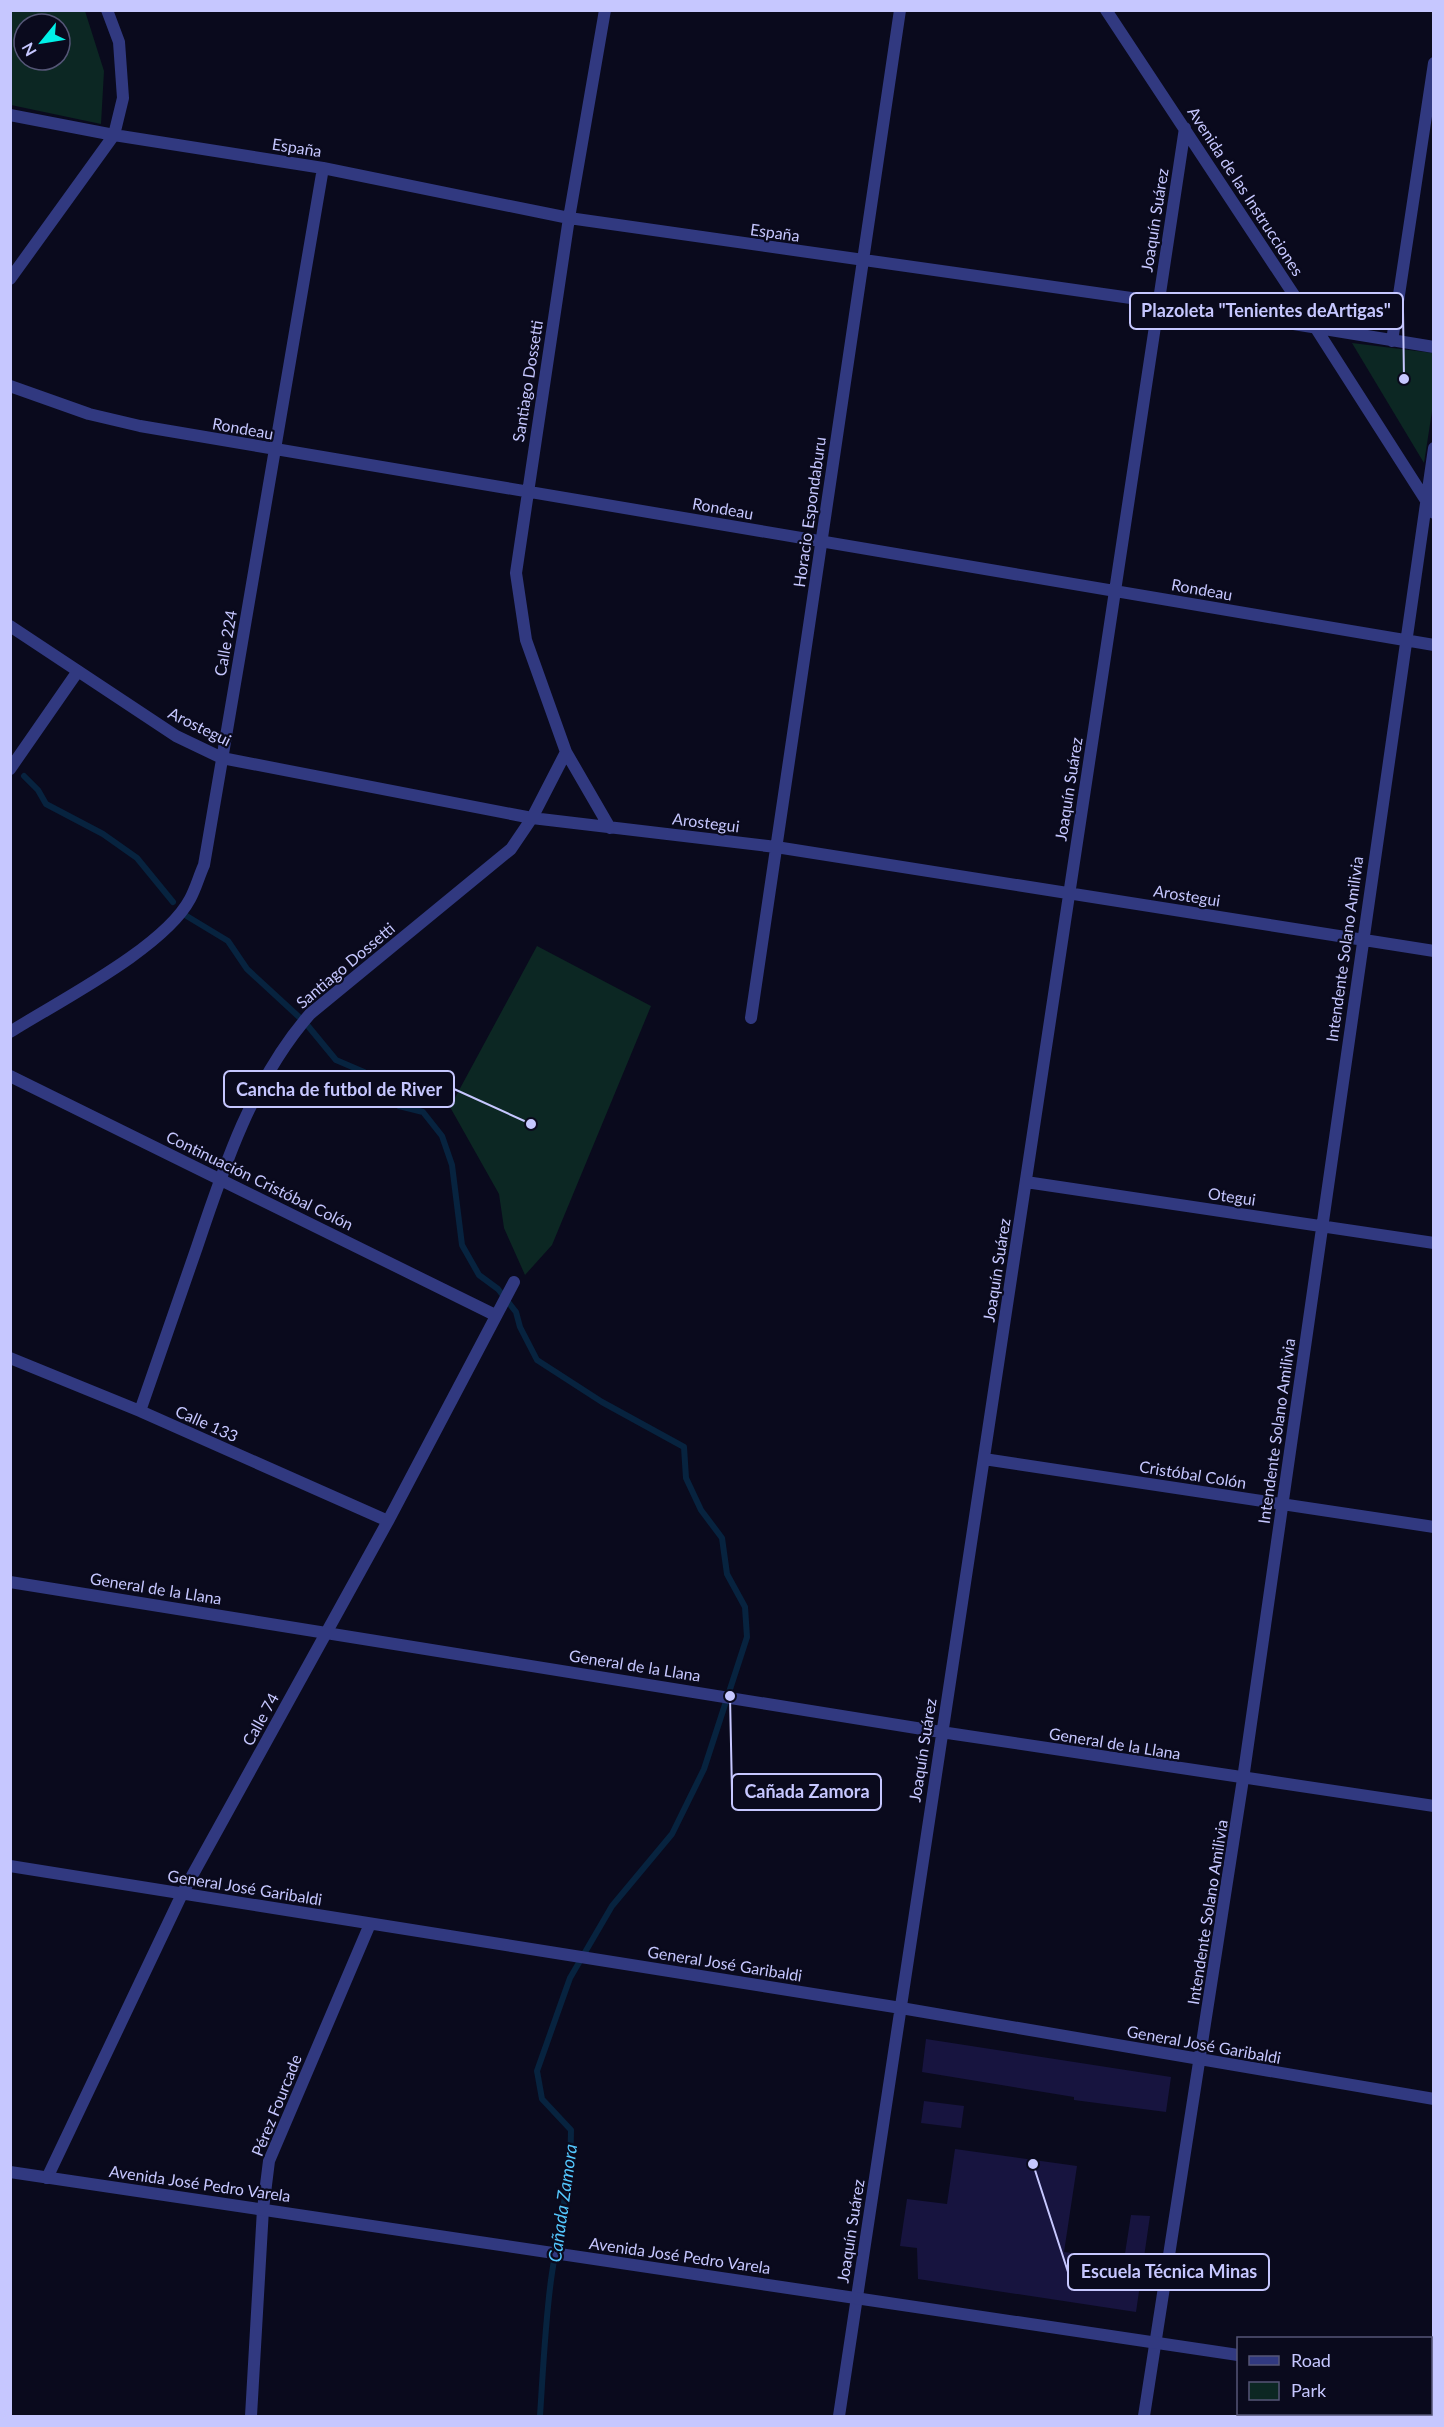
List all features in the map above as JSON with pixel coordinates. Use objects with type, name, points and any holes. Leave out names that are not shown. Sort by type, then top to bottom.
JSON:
[{"type":"street","points":[[10,279],[114,135],[123,98],[119,42],[107,10]]},
{"type":"street","name":"Santiago Dossetti","points":[[605,10],[568,218],[526,492],[516,573],[526,640],[566,752],[610,828]]},
{"type":"street","name":"Horacio Espondaburu","points":[[751,1018],[900,10]]},
{"type":"street","name":"Avenida de las Instrucciones","points":[[1106,10],[1317,330],[1434,513]]},
{"type":"street","points":[[1392,341],[1434,63]]},
{"type":"street","name":"España","points":[[10,115],[114,135],[322,168],[568,218],[1159,302],[1317,330],[1434,347]]},
{"type":"street","name":"Joaquín Suárez","points":[[839,2416],[1185,128]]},
{"type":"street","name":"Calle 224","points":[[10,1032],[147,946],[171,924],[190,900],[204,865],[322,168]]},
{"type":"street","name":"Rondeau","points":[[10,386],[89,414],[140,426],[1434,645]]},
{"type":"street","name":"Intendente Solano Amilivia","points":[[1144,2416],[1244,1779],[1362,939],[1434,448]]},
{"type":"street","name":"Arostegui","points":[[10,626],[176,736],[222,758],[532,818],[776,847],[1434,951]]},
{"type":"street","points":[[10,769],[78,671]]},
{"type":"street","name":"Santiago Dossetti","points":[[140,1411],[220,1179],[270,1067],[287,1040],[310,1014],[511,849],[532,818],[566,752]]},
{"type":"street","name":"Continuación Cristóbal Colón","points":[[10,1076],[220,1179],[497,1310]]},
{"type":"street","name":"Otegui","points":[[1026,1182],[1434,1243]]},
{"type":"street","name":"Calle 74","points":[[47,2178],[182,1894],[388,1521],[511,1287]]},
{"type":"street","name":"Calle 133","points":[[10,1358],[140,1411],[388,1521]]},
{"type":"street","name":"Cristóbal Colón","points":[[984,1459],[1434,1527]]},
{"type":"street","name":"General de la Llana","points":[[10,1582],[941,1732],[1434,1806]]},
{"type":"street","name":"General José Garibaldi","points":[[10,1866],[901,2008],[1434,2099]]},
{"type":"street","name":"Pérez Fourcade","points":[[251,2416],[263,2209],[269,2161],[370,1924]]},
{"type":"street","name":"Avenida José Pedro Varela","points":[[10,2172],[1237,2355]]},
{"type":"green space","points":[[11,10],[85,11],[104,71],[101,124],[11,105]]},
{"type":"green space","points":[[1352,343],[1433,353],[1433,405],[1424,463]]},
{"type":"green space","points":[[537,946],[651,1006],[552,1245],[525,1275],[504,1228],[499,1194],[450,1107]]},
{"type":"building","points":[[926,2039],[1171,2077],[1166,2112],[1074,2100],[1074,2097],[922,2072]]},
{"type":"building","points":[[924,2101],[964,2106],[961,2128],[921,2123]]},
{"type":"building","points":[[955,2149],[1077,2166],[1064,2252],[1124,2260],[1131,2215],[1150,2216],[1136,2312],[918,2279],[917,2248],[900,2246],[907,2199],[947,2204]]},
{"type":"waterway","name":"Cañada Zamora","points":[[24,776],[38,790],[46,804],[103,834],[137,858],[173,902]]},
{"type":"waterway","name":"Cañada Zamora","points":[[185,915],[228,941],[247,969],[299,1017]]},
{"type":"waterway","name":"Cañada Zamora","points":[[308,1026],[336,1060],[364,1072],[399,1106],[423,1112],[442,1136],[452,1165],[462,1245],[479,1275],[498,1289],[516,1312],[520,1327],[537,1360],[602,1402],[684,1447],[686,1478],[701,1510],[722,1538],[727,1574],[745,1607],[747,1637],[704,1769],[672,1834],[612,1906],[570,1978],[537,2071],[542,2099],[571,2130],[567,2186],[549,2297],[540,2416]]},
{"type":"place","name":"Plazoleta \"Tenientes deArtigas\"","points":[[1404,379]]},
{"type":"place","name":"Cancha de futbol de River","points":[[531,1124]]},
{"type":"place","name":"Cañada Zamora","points":[[730,1696]]},
{"type":"place","name":"Escuela Técnica Minas","points":[[1033,2164]]}]
